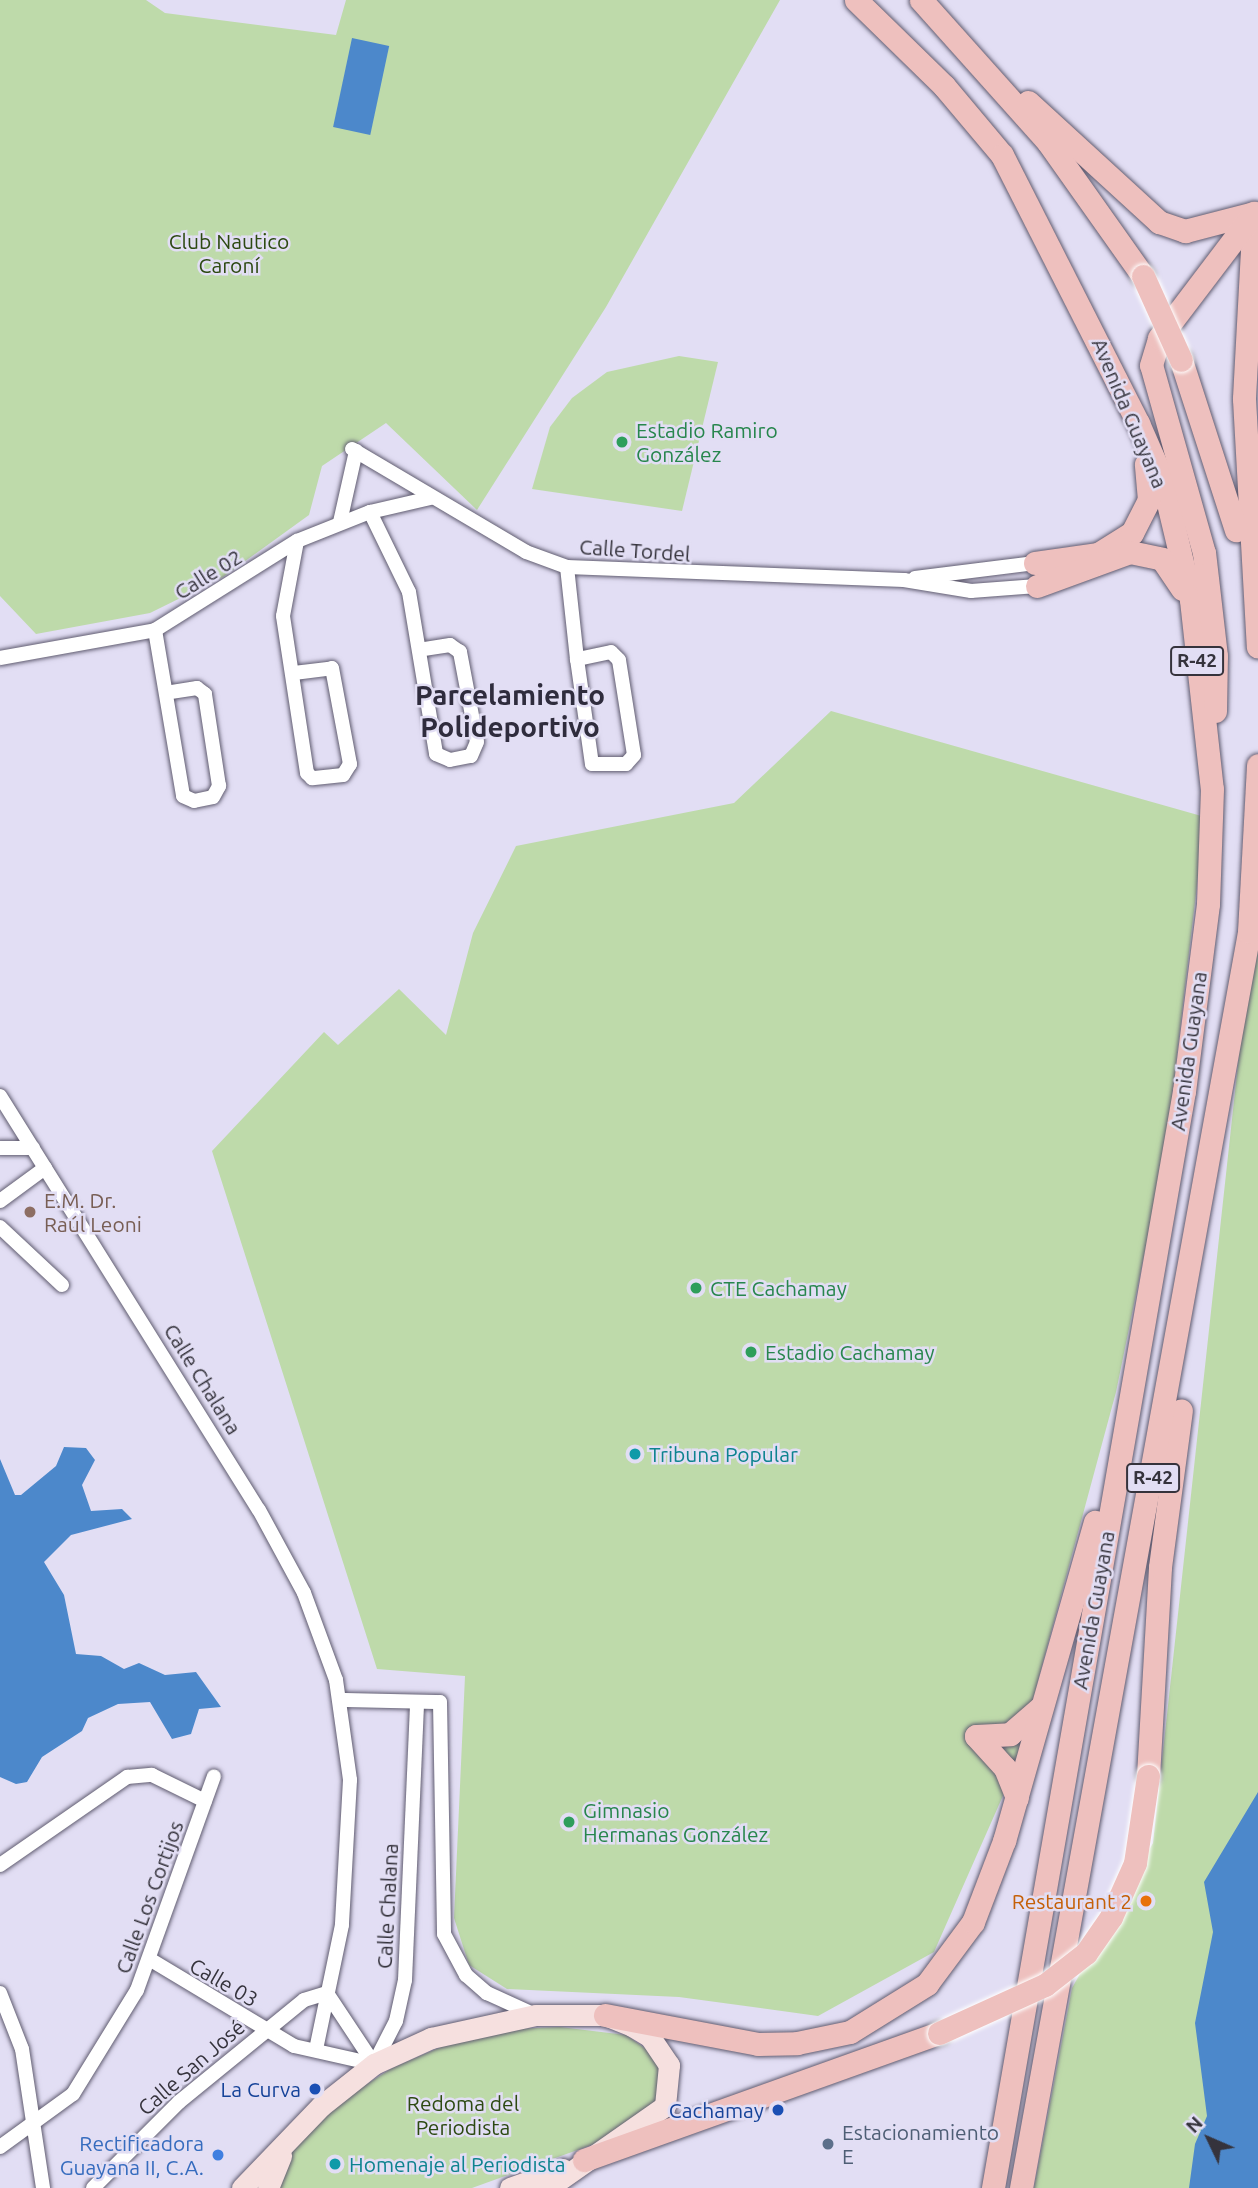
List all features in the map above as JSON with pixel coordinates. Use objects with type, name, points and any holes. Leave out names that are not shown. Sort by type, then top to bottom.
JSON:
[{"type":"main road","name":"Avenida Guayana","points":[[856,0],[944,86],[1002,155],[1138,423],[1162,478],[1195,644],[1212,789],[1208,904],[1184,1091],[992,2187]]},
{"type":"main road","name":"R-42","points":[[921,0],[990,73],[1048,142],[1143,276],[1181,360],[1231,499],[1258,664]]},
{"type":"main road","points":[[990,73],[1090,154],[1159,222],[1185,230],[1254,213]]},
{"type":"main road","points":[[1254,213],[1244,399],[1258,647]]},
{"type":"main road","points":[[1212,789],[1216,656],[1204,553],[1151,365],[1159,338],[1254,213]]},
{"type":"main road","points":[[1036,574],[1098,554],[1144,518],[1150,483],[1138,423]]},
{"type":"main road","points":[[1036,574],[1130,552],[1162,559],[1181,588],[1195,644]]},
{"type":"main road","name":"Avenida Guayana","points":[[1021,2188],[1188,1292],[1249,932],[1258,765]]},
{"type":"main road","points":[[510,2188],[939,2033],[1045,1985],[1086,1953],[1111,1917],[1135,1863],[1148,1776],[1160,1567],[1187,1358],[1188,1292]]},
{"type":"main road","points":[[242,2188],[293,2135],[374,2064],[464,2026],[536,2015],[605,2015],[758,2044],[823,2039],[880,2018],[927,1984],[957,1951],[987,1886],[1017,1798],[1126,1415]]},
{"type":"main road","points":[[1017,1798],[1005,1768],[976,1736],[1010,1734],[1045,1702]]},
{"type":"main road","points":[[548,2188],[584,2160],[654,2117],[665,2106],[672,2079],[650,2037],[605,2015]]},
{"type":"main road","points":[[268,2188],[293,2135]]},
{"type":"street","name":"Calle Tordel","points":[[340,522],[354,450],[429,498],[567,567],[904,580],[1036,574]]},
{"type":"street","name":"Calle 02","points":[[0,658],[155,630],[297,541],[370,512],[429,498]]},
{"type":"street","points":[[370,512],[409,592],[436,754],[441,760],[471,756],[477,742],[460,652],[450,645],[420,650]]},
{"type":"street","points":[[294,673],[332,668],[350,764],[343,775],[312,778],[307,773],[284,616],[297,541]]},
{"type":"street","points":[[567,567],[577,659],[592,764],[601,769],[626,764],[634,755],[619,660],[611,652],[577,659]]},
{"type":"street","name":"Calle Tordel","points":[[904,580],[971,591],[1036,574]]},
{"type":"street","points":[[155,630],[183,796],[194,801],[213,797],[219,786],[205,694],[197,688],[167,693]]},
{"type":"street","name":"Calle Chalana","points":[[0,1096],[259,1510],[304,1593],[341,1700],[351,1780],[342,1925],[316,2049]]},
{"type":"street","points":[[0,1148],[33,1148]]},
{"type":"street","points":[[0,1201],[45,1168]]},
{"type":"street","points":[[0,1227],[62,1286]]},
{"type":"street","points":[[341,1700],[440,1702],[444,1934],[466,1975],[487,1993],[536,2015]]},
{"type":"street","name":"Calle Chalana","points":[[374,2064],[396,2021],[405,1980],[417,1702]]},
{"type":"street","points":[[0,1865],[127,1777],[152,1775],[205,1801]]},
{"type":"street","name":"Calle Los Cortijos","points":[[0,2147],[33,2128],[73,2094],[151,1960],[215,1776]]},
{"type":"street","name":"Calle 03","points":[[151,1960],[294,2046],[374,2064]]},
{"type":"street","points":[[0,1993],[22,2049],[43,2188]]},
{"type":"street","points":[[327,1993],[374,2064]]},
{"type":"street","name":"Calle San José","points":[[93,2188],[179,2102],[265,2030],[304,2000],[327,1993]]},
{"type":"green space","name":"Club Nautico Caroní","points":[[0,0],[146,0],[165,13],[336,35],[346,0],[780,0],[606,307],[477,510],[386,423],[322,466],[309,515],[223,577],[150,613],[36,634],[0,596]]},
{"type":"green space","name":"Estadio Ramiro González","points":[[679,356],[718,362],[682,511],[532,489],[550,427],[572,398],[607,372]]},
{"type":"green space","name":"CTE Cachamay","points":[[831,711],[1205,817],[1166,1148],[1116,1392],[1013,1773],[934,1952],[818,2016],[679,1997],[507,1989],[469,1965],[454,1918],[465,1676],[377,1669],[212,1151],[324,1032],[338,1045],[399,989],[446,1035],[473,933],[516,846],[734,803]]},
{"type":"green space","points":[[1258,881],[1258,1874],[1248,2188],[1034,2188],[1072,1988],[1153,1843]]},
{"type":"green space","name":"Redoma del Periodista","points":[[560,2027],[626,2035],[659,2058],[662,2095],[622,2134],[472,2188],[274,2188],[279,2164],[336,2104],[392,2068],[448,2044],[511,2029]]},
{"type":"water","points":[[352,38],[389,46],[370,135],[333,127]]},
{"type":"water","points":[[64,1447],[86,1448],[95,1460],[82,1485],[91,1511],[122,1509],[132,1519],[71,1535],[44,1562],[64,1595],[76,1654],[101,1656],[124,1669],[139,1663],[165,1675],[196,1672],[221,1707],[199,1709],[191,1734],[172,1739],[150,1702],[118,1704],[88,1718],[82,1731],[42,1757],[27,1782],[16,1784],[0,1777],[0,1459],[15,1495],[21,1495],[56,1466]]},
{"type":"water","points":[[1258,1792],[1258,2188],[1189,2188],[1195,2144],[1207,2116],[1195,2023],[1213,1932],[1204,1882]]},
{"type":"place","name":"Estadio Ramiro González","points":[[622,442]]},
{"type":"place","name":"E.M. Dr. Raúl Leoni","points":[[30,1212]]},
{"type":"place","name":"CTE Cachamay","points":[[696,1288]]},
{"type":"place","name":"Estadio Cachamay","points":[[751,1352]]},
{"type":"place","name":"Tribuna Popular","points":[[635,1454]]},
{"type":"place","name":"Gimnasio Hermanas González","points":[[569,1822]]},
{"type":"place","name":"Restaurant 2","points":[[1146,1901]]},
{"type":"place","name":"La Curva","points":[[315,2089]]},
{"type":"place","name":"Cachamay","points":[[778,2110]]},
{"type":"place","name":"Estacionamiento E","points":[[828,2144]]},
{"type":"place","name":"Rectificadora Guayana II, C.A.","points":[[218,2155]]},
{"type":"place","name":"Homenaje al Periodista","points":[[335,2164]]},
{"type":"district","name":"Parcelamiento Polideportivo","points":[[510,711]]}]
